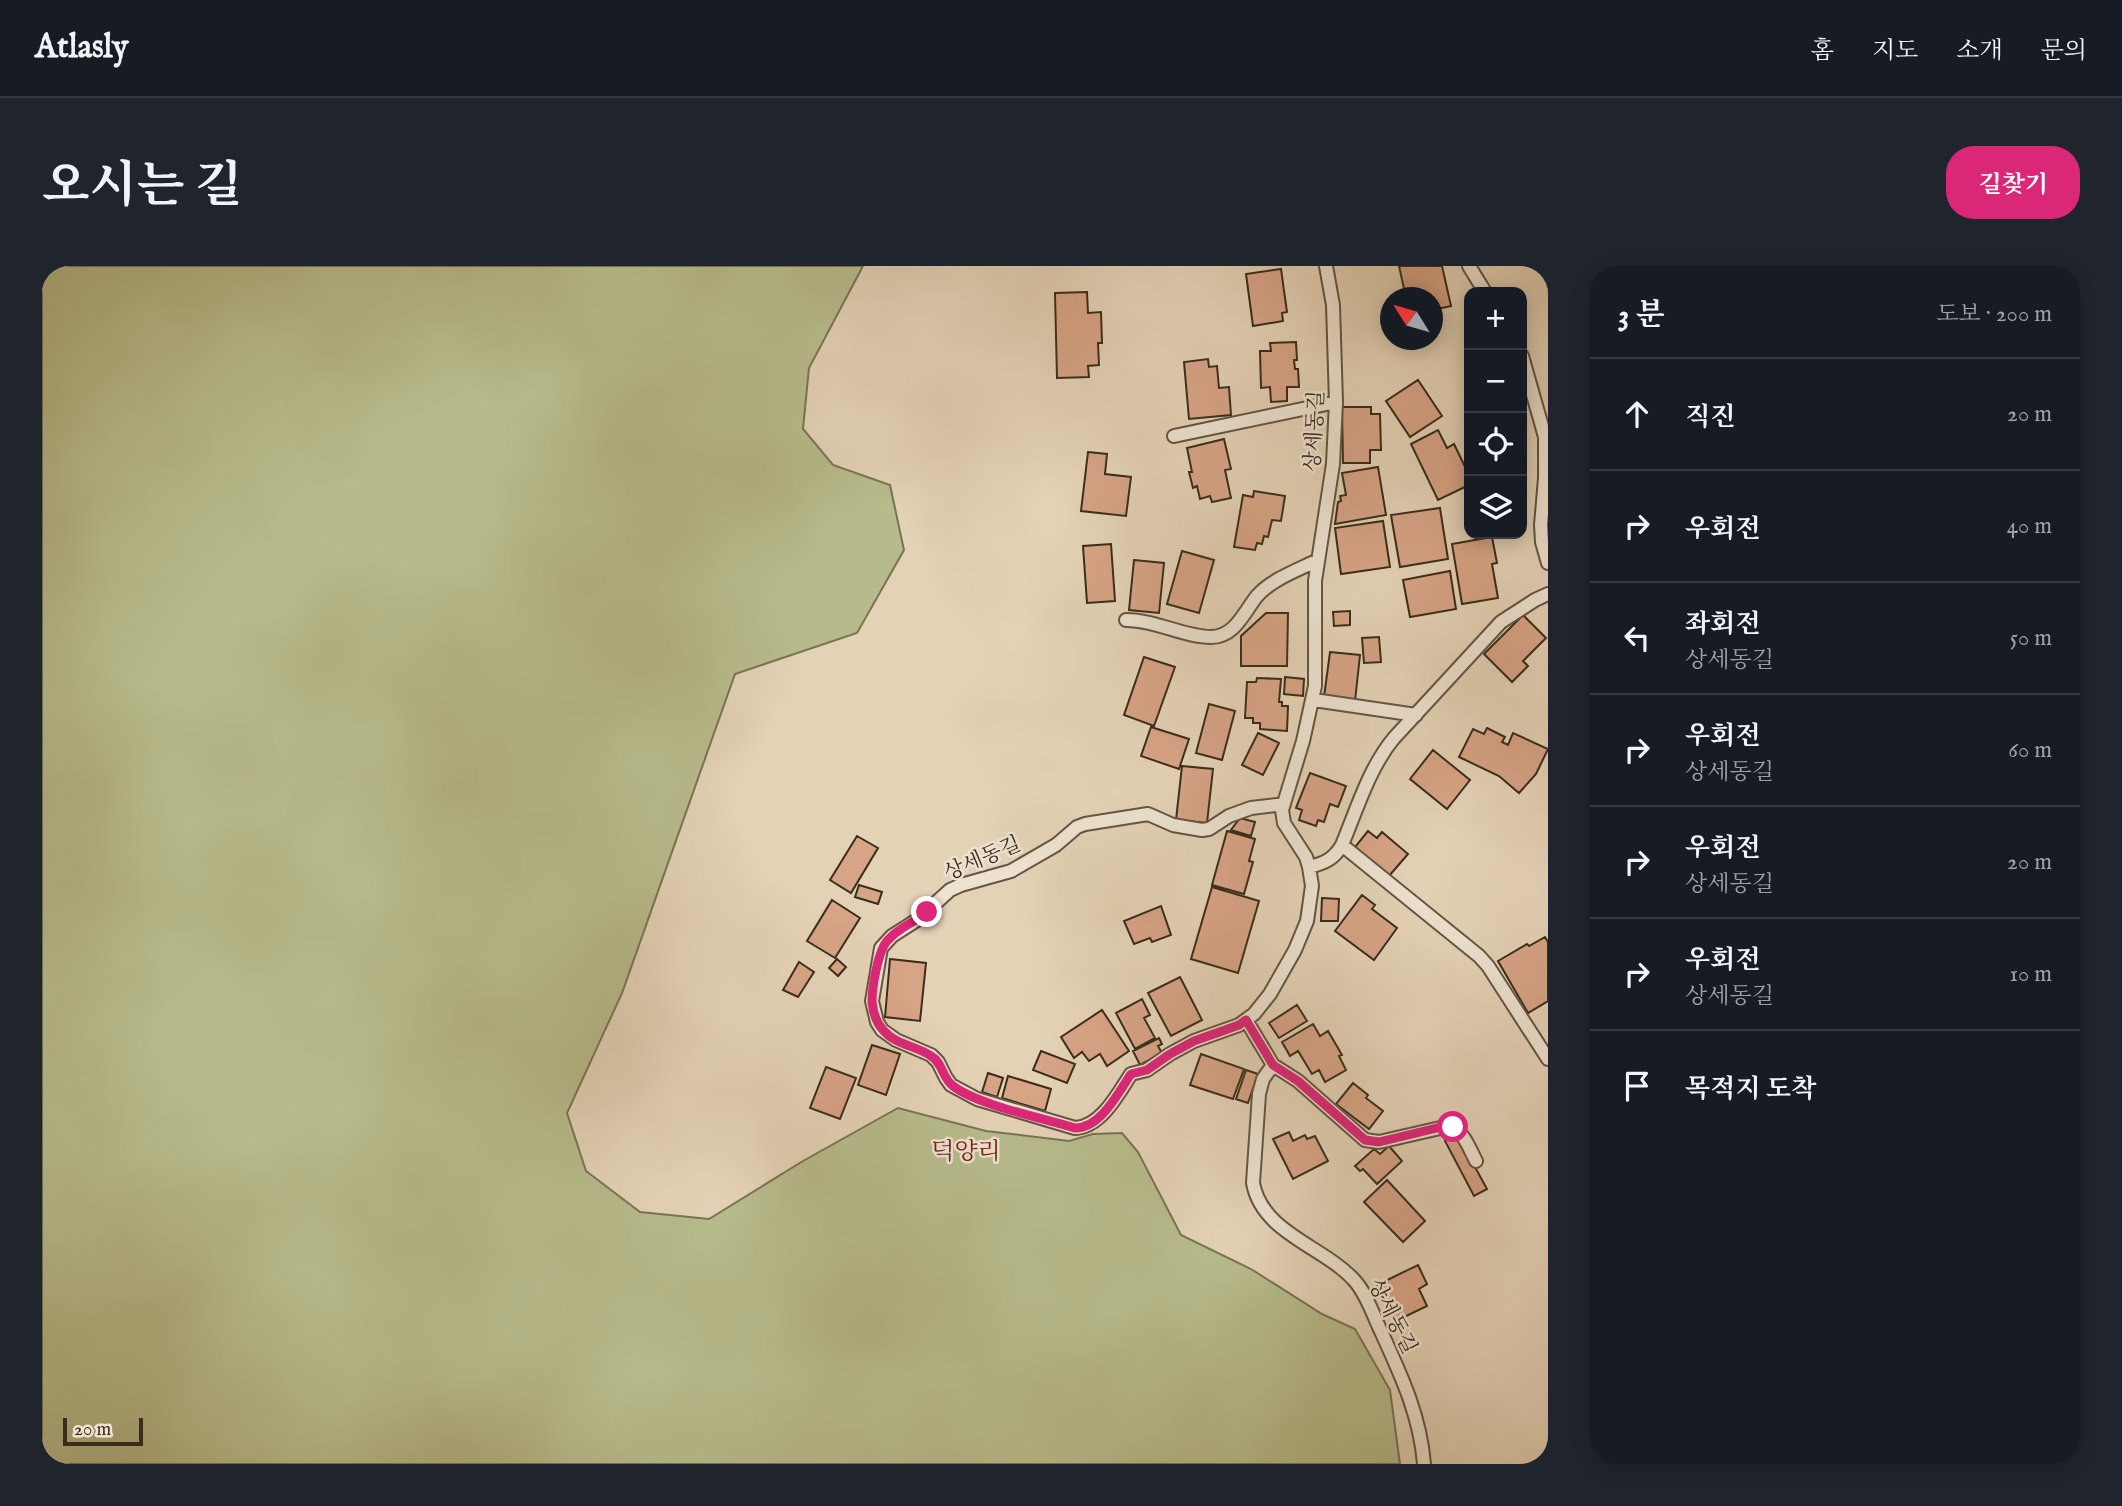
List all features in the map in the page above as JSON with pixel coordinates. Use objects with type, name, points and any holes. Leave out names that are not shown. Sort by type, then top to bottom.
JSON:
[{"type":"lane","name":"상세동길","points":[[1284,804],[1251,808],[1202,830],[1172,825],[1148,814],[1085,824],[1077,827],[1056,845],[1011,871],[950,890],[917,920],[892,936],[881,948],[872,1001],[877,1022],[882,1030],[896,1040],[931,1055],[939,1062],[951,1085],[964,1093],[1075,1128],[1084,1128],[1106,1110],[1131,1074],[1147,1070],[1194,1041],[1239,1025],[1254,1014],[1270,994],[1295,950],[1307,921],[1312,886],[1306,858],[1284,823],[1282,810],[1284,804],[1303,741],[1314,700],[1315,581],[1333,464],[1336,402],[1333,305],[1326,266]]},
{"type":"lane","points":[[1469,266],[1482,287]]},
{"type":"lane","points":[[1527,374],[1545,437],[1541,525],[1548,564]]},
{"type":"lane","points":[[1174,436],[1336,402]]},
{"type":"lane","points":[[1126,620],[1145,621],[1202,636],[1220,636],[1239,622],[1264,589],[1318,560]]},
{"type":"lane","points":[[1309,867],[1330,860],[1342,845],[1384,750],[1501,622],[1548,594]]},
{"type":"lane","points":[[1314,700],[1416,715]]},
{"type":"lane","points":[[1342,845],[1479,956],[1548,1059]]},
{"type":"lane","points":[[1246,1020],[1273,1065],[1298,1081],[1365,1140],[1379,1142],[1449,1126],[1462,1135],[1476,1161]]},
{"type":"lane","name":"상세동길","points":[[1273,1065],[1259,1094],[1253,1183],[1255,1195],[1260,1206],[1275,1222],[1346,1273],[1357,1284],[1405,1383],[1422,1437],[1424,1464]]},
{"type":"green space","points":[[42,266],[863,266],[809,368],[803,429],[833,465],[890,485],[904,550],[857,633],[735,674],[622,993],[567,1113],[586,1171],[640,1212],[709,1219],[803,1161],[898,1108],[986,1131],[1069,1141],[1093,1134],[1122,1133],[1138,1152],[1181,1235],[1251,1269],[1322,1314],[1355,1329],[1390,1390],[1400,1464],[42,1464]]},
{"type":"building","points":[[1399,266],[1442,266],[1451,306],[1443,308],[1443,287],[1404,287]]},
{"type":"building","points":[[1281,269],[1287,312],[1282,313],[1283,321],[1253,326],[1246,274]]},
{"type":"building","points":[[1087,292],[1088,313],[1101,312],[1102,343],[1098,343],[1099,365],[1088,366],[1089,377],[1057,378],[1055,293]]},
{"type":"building","points":[[1296,342],[1297,360],[1294,360],[1295,369],[1298,369],[1299,387],[1287,387],[1287,401],[1271,402],[1270,387],[1261,388],[1260,351],[1271,351],[1270,343]]},
{"type":"building","points":[[1208,359],[1209,367],[1217,366],[1219,388],[1229,387],[1231,415],[1189,419],[1184,362]]},
{"type":"building","points":[[1418,380],[1442,416],[1410,437],[1386,401]]},
{"type":"building","points":[[1342,407],[1371,407],[1371,414],[1380,414],[1381,450],[1370,450],[1370,463],[1343,463]]},
{"type":"building","points":[[1438,430],[1447,448],[1454,444],[1464,465],[1464,487],[1438,500],[1411,444]]},
{"type":"building","points":[[1224,439],[1231,469],[1225,470],[1231,498],[1212,502],[1210,496],[1200,499],[1197,486],[1193,488],[1187,448]]},
{"type":"building","points":[[1088,452],[1107,454],[1105,474],[1131,477],[1126,516],[1081,511]]},
{"type":"building","points":[[1378,467],[1386,515],[1335,524],[1340,496],[1346,495],[1342,473]]},
{"type":"building","points":[[1254,491],[1285,496],[1281,521],[1272,520],[1268,537],[1264,536],[1262,544],[1257,543],[1255,550],[1234,547],[1243,495],[1253,497]]},
{"type":"building","points":[[1440,508],[1448,559],[1400,567],[1391,515]]},
{"type":"building","points":[[1383,521],[1390,567],[1341,574],[1335,528]]},
{"type":"building","points":[[1492,539],[1497,563],[1492,564],[1498,598],[1462,604],[1452,544]]},
{"type":"building","points":[[1111,544],[1115,601],[1087,603],[1083,546]]},
{"type":"building","points":[[1182,551],[1214,560],[1199,613],[1167,604]]},
{"type":"building","points":[[1134,560],[1164,563],[1159,613],[1129,610]]},
{"type":"building","points":[[1450,571],[1456,609],[1410,617],[1403,580]]},
{"type":"building","points":[[1350,611],[1350,625],[1334,626],[1333,612]]},
{"type":"building","points":[[1266,613],[1288,613],[1287,666],[1241,666],[1241,636]]},
{"type":"building","points":[[1523,615],[1546,638],[1523,661],[1528,666],[1512,682],[1484,654]]},
{"type":"building","points":[[1379,637],[1381,662],[1364,663],[1362,638]]},
{"type":"building","points":[[1330,652],[1360,655],[1355,701],[1324,697]]},
{"type":"building","points":[[1144,657],[1175,667],[1154,726],[1124,715]]},
{"type":"building","points":[[1285,677],[1304,679],[1303,696],[1284,694]]},
{"type":"building","points":[[1257,678],[1281,679],[1279,702],[1282,702],[1282,706],[1288,706],[1287,731],[1260,729],[1260,723],[1253,723],[1253,718],[1245,718],[1247,682],[1256,682]]},
{"type":"building","points":[[1209,704],[1235,711],[1222,760],[1196,753]]},
{"type":"building","points":[[1151,727],[1189,739],[1179,769],[1141,756]]},
{"type":"building","points":[[1487,728],[1505,737],[1502,742],[1508,745],[1513,733],[1548,749],[1536,774],[1519,793],[1499,776],[1459,757],[1473,729],[1484,734]]},
{"type":"building","points":[[1258,733],[1279,743],[1263,775],[1242,765]]},
{"type":"building","points":[[1433,750],[1470,780],[1447,809],[1410,779]]},
{"type":"building","points":[[1182,766],[1213,769],[1207,823],[1176,820]]},
{"type":"building","points":[[1310,773],[1346,786],[1338,807],[1330,804],[1324,822],[1318,820],[1316,826],[1299,820],[1302,810],[1296,808]]},
{"type":"building","points":[[1240,818],[1255,822],[1251,836],[1231,830]]},
{"type":"building","points":[[1227,831],[1255,839],[1249,861],[1253,862],[1244,894],[1212,885]]},
{"type":"building","points":[[1368,831],[1377,838],[1382,832],[1408,854],[1389,876],[1355,847]]},
{"type":"building","points":[[857,836],[878,848],[851,893],[830,880]]},
{"type":"building","points":[[859,885],[882,892],[878,904],[855,897]]},
{"type":"building","points":[[1212,887],[1259,901],[1238,973],[1191,959]]},
{"type":"building","points":[[1362,895],[1375,905],[1372,909],[1397,928],[1374,960],[1335,931]]},
{"type":"building","points":[[1322,898],[1339,899],[1338,921],[1321,921]]},
{"type":"building","points":[[832,900],[860,918],[835,958],[807,941]]},
{"type":"building","points":[[1161,906],[1171,935],[1152,942],[1150,938],[1134,944],[1124,921]]},
{"type":"building","points":[[1545,937],[1548,942],[1548,1001],[1528,1013],[1498,961]]},
{"type":"building","points":[[837,959],[846,967],[838,976],[829,968]]},
{"type":"building","points":[[890,959],[926,963],[920,1021],[885,1017]]},
{"type":"building","points":[[799,962],[814,972],[798,997],[783,990]]},
{"type":"building","points":[[1180,977],[1202,1020],[1171,1036],[1148,993]]},
{"type":"building","points":[[1142,999],[1150,1015],[1144,1018],[1155,1038],[1135,1049],[1116,1013]]},
{"type":"building","points":[[1297,1005],[1307,1021],[1279,1038],[1269,1023]]},
{"type":"building","points":[[1102,1010],[1129,1051],[1107,1066],[1100,1054],[1089,1061],[1082,1052],[1074,1058],[1061,1037]]},
{"type":"building","points":[[1313,1024],[1320,1036],[1328,1031],[1342,1055],[1339,1056],[1346,1070],[1325,1082],[1319,1070],[1312,1074],[1298,1051],[1290,1056],[1282,1042]]},
{"type":"building","points":[[1159,1038],[1162,1044],[1158,1046],[1162,1053],[1140,1065],[1133,1051]]},
{"type":"building","points":[[872,1045],[900,1054],[886,1095],[858,1085]]},
{"type":"building","points":[[1041,1051],[1075,1064],[1067,1083],[1033,1070]]},
{"type":"building","points":[[1201,1054],[1244,1069],[1233,1099],[1190,1085]]},
{"type":"building","points":[[826,1067],[856,1078],[840,1119],[810,1108]]},
{"type":"building","points":[[1246,1070],[1258,1074],[1248,1103],[1236,1099]]},
{"type":"building","points":[[988,1073],[1003,1078],[997,1097],[982,1092]]},
{"type":"building","points":[[1008,1076],[1051,1089],[1045,1111],[1002,1098]]},
{"type":"building","points":[[1353,1083],[1383,1111],[1369,1129],[1336,1104]]},
{"type":"building","points":[[1289,1132],[1293,1141],[1305,1135],[1307,1139],[1315,1136],[1328,1161],[1293,1179],[1273,1139]]},
{"type":"building","points":[[1457,1134],[1487,1189],[1474,1196],[1445,1141]]},
{"type":"building","points":[[1389,1146],[1402,1161],[1377,1184],[1363,1169],[1360,1171],[1355,1166],[1374,1149],[1380,1154]]},
{"type":"building","points":[[1387,1180],[1425,1221],[1403,1242],[1364,1202]]},
{"type":"building","points":[[1418,1265],[1427,1284],[1419,1289],[1427,1306],[1394,1322],[1377,1285]]},
{"type":"district","name":"덕양리","points":[[966,1151]]},
{"type":"route","points":[[927,912],[892,936],[881,948],[872,1001],[877,1022],[889,1036],[931,1055],[939,1062],[951,1085],[977,1099],[1075,1128],[1084,1128],[1106,1110],[1131,1074],[1147,1070],[1194,1041],[1246,1020],[1273,1065],[1298,1081],[1365,1140],[1379,1142],[1445,1126],[1453,1127]]}]
